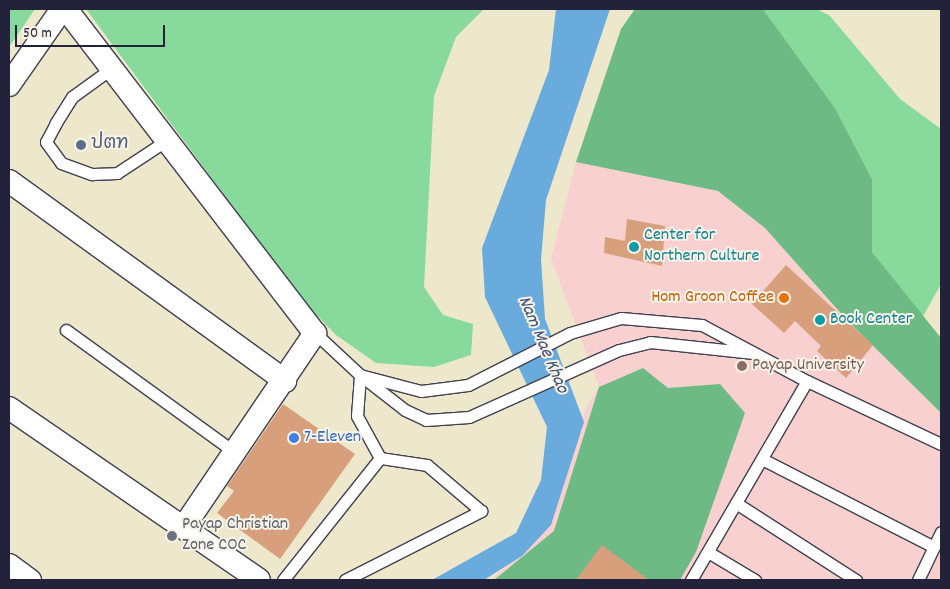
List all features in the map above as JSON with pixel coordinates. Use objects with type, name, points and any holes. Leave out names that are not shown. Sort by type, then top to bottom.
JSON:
[{"type":"street","points":[[9,85],[62,9]]},
{"type":"street","points":[[66,9],[315,333],[285,381],[232,450],[185,525]]},
{"type":"street","points":[[9,181],[285,381]]},
{"type":"street","points":[[9,408],[185,525],[259,580]]},
{"type":"street","points":[[9,565],[30,580]]},
{"type":"lane","points":[[112,68],[72,97],[46,142],[61,163],[92,174],[117,173],[166,140]]},
{"type":"lane","points":[[360,375],[421,391],[468,385],[570,333],[621,318],[702,325],[765,355],[807,381],[941,444]]},
{"type":"lane","points":[[66,330],[232,450]]},
{"type":"lane","points":[[315,333],[360,375],[405,410],[426,420],[469,417],[525,396],[591,364],[650,342],[765,355]]},
{"type":"lane","points":[[360,375],[357,416],[380,458]]},
{"type":"lane","points":[[691,580],[807,381]]},
{"type":"lane","points":[[283,580],[380,458]]},
{"type":"lane","points":[[345,580],[480,511],[427,465],[380,458]]},
{"type":"lane","points":[[762,459],[934,548]]},
{"type":"lane","points":[[736,502],[856,580]]},
{"type":"lane","points":[[918,580],[941,532]]},
{"type":"lane","points":[[708,552],[755,580]]},
{"type":"shaded area","name":"Payap University","points":[[576,162],[718,191],[765,228],[846,319],[941,413],[941,580],[491,580],[536,540],[586,408],[599,387],[551,259]]},
{"type":"green space","points":[[9,9],[35,9],[9,47]]},
{"type":"green space","points":[[86,9],[484,9],[456,37],[434,96],[424,287],[443,315],[473,324],[471,355],[434,367],[376,363],[336,335],[302,300]]},
{"type":"green space","points":[[635,9],[763,9],[835,108],[872,179],[872,252],[941,338],[941,413],[846,319],[765,228],[718,191],[576,162],[621,29]]},
{"type":"green space","points":[[763,9],[817,9],[830,16],[900,99],[941,129],[941,284],[922,318],[872,252],[872,179],[835,108]]},
{"type":"green space","points":[[643,368],[668,388],[720,384],[745,413],[696,552],[680,580],[494,580],[554,531],[599,387]]},
{"type":"water","name":"Nam Mae Khao","points":[[556,9],[610,9],[546,200],[541,259],[545,319],[584,422],[551,525],[522,556],[484,580],[432,580],[516,533],[541,480],[547,427],[485,297],[482,248],[549,70]]},
{"type":"building","name":"Center for Northern Culture","points":[[627,219],[665,226],[662,266],[604,253],[605,237],[625,241]]},
{"type":"building","points":[[786,265],[873,345],[846,378],[817,351],[821,346],[795,321],[784,333],[752,304]]},
{"type":"building","points":[[283,404],[355,454],[280,559],[217,513],[234,491],[227,486]]},
{"type":"building","points":[[602,545],[649,580],[576,580]]},
{"type":"place","name":"ปตท","points":[[81,145]]},
{"type":"place","name":"Center for Northern Culture","points":[[634,247]]},
{"type":"place","name":"Hom Groon Coffee","points":[[784,298]]},
{"type":"place","name":"Book Center","points":[[820,320]]},
{"type":"place","name":"Payap University","points":[[742,366]]},
{"type":"place","name":"7-Eleven","points":[[294,438]]},
{"type":"place","name":"Payap Christian Zone COC","points":[[172,536]]}]
